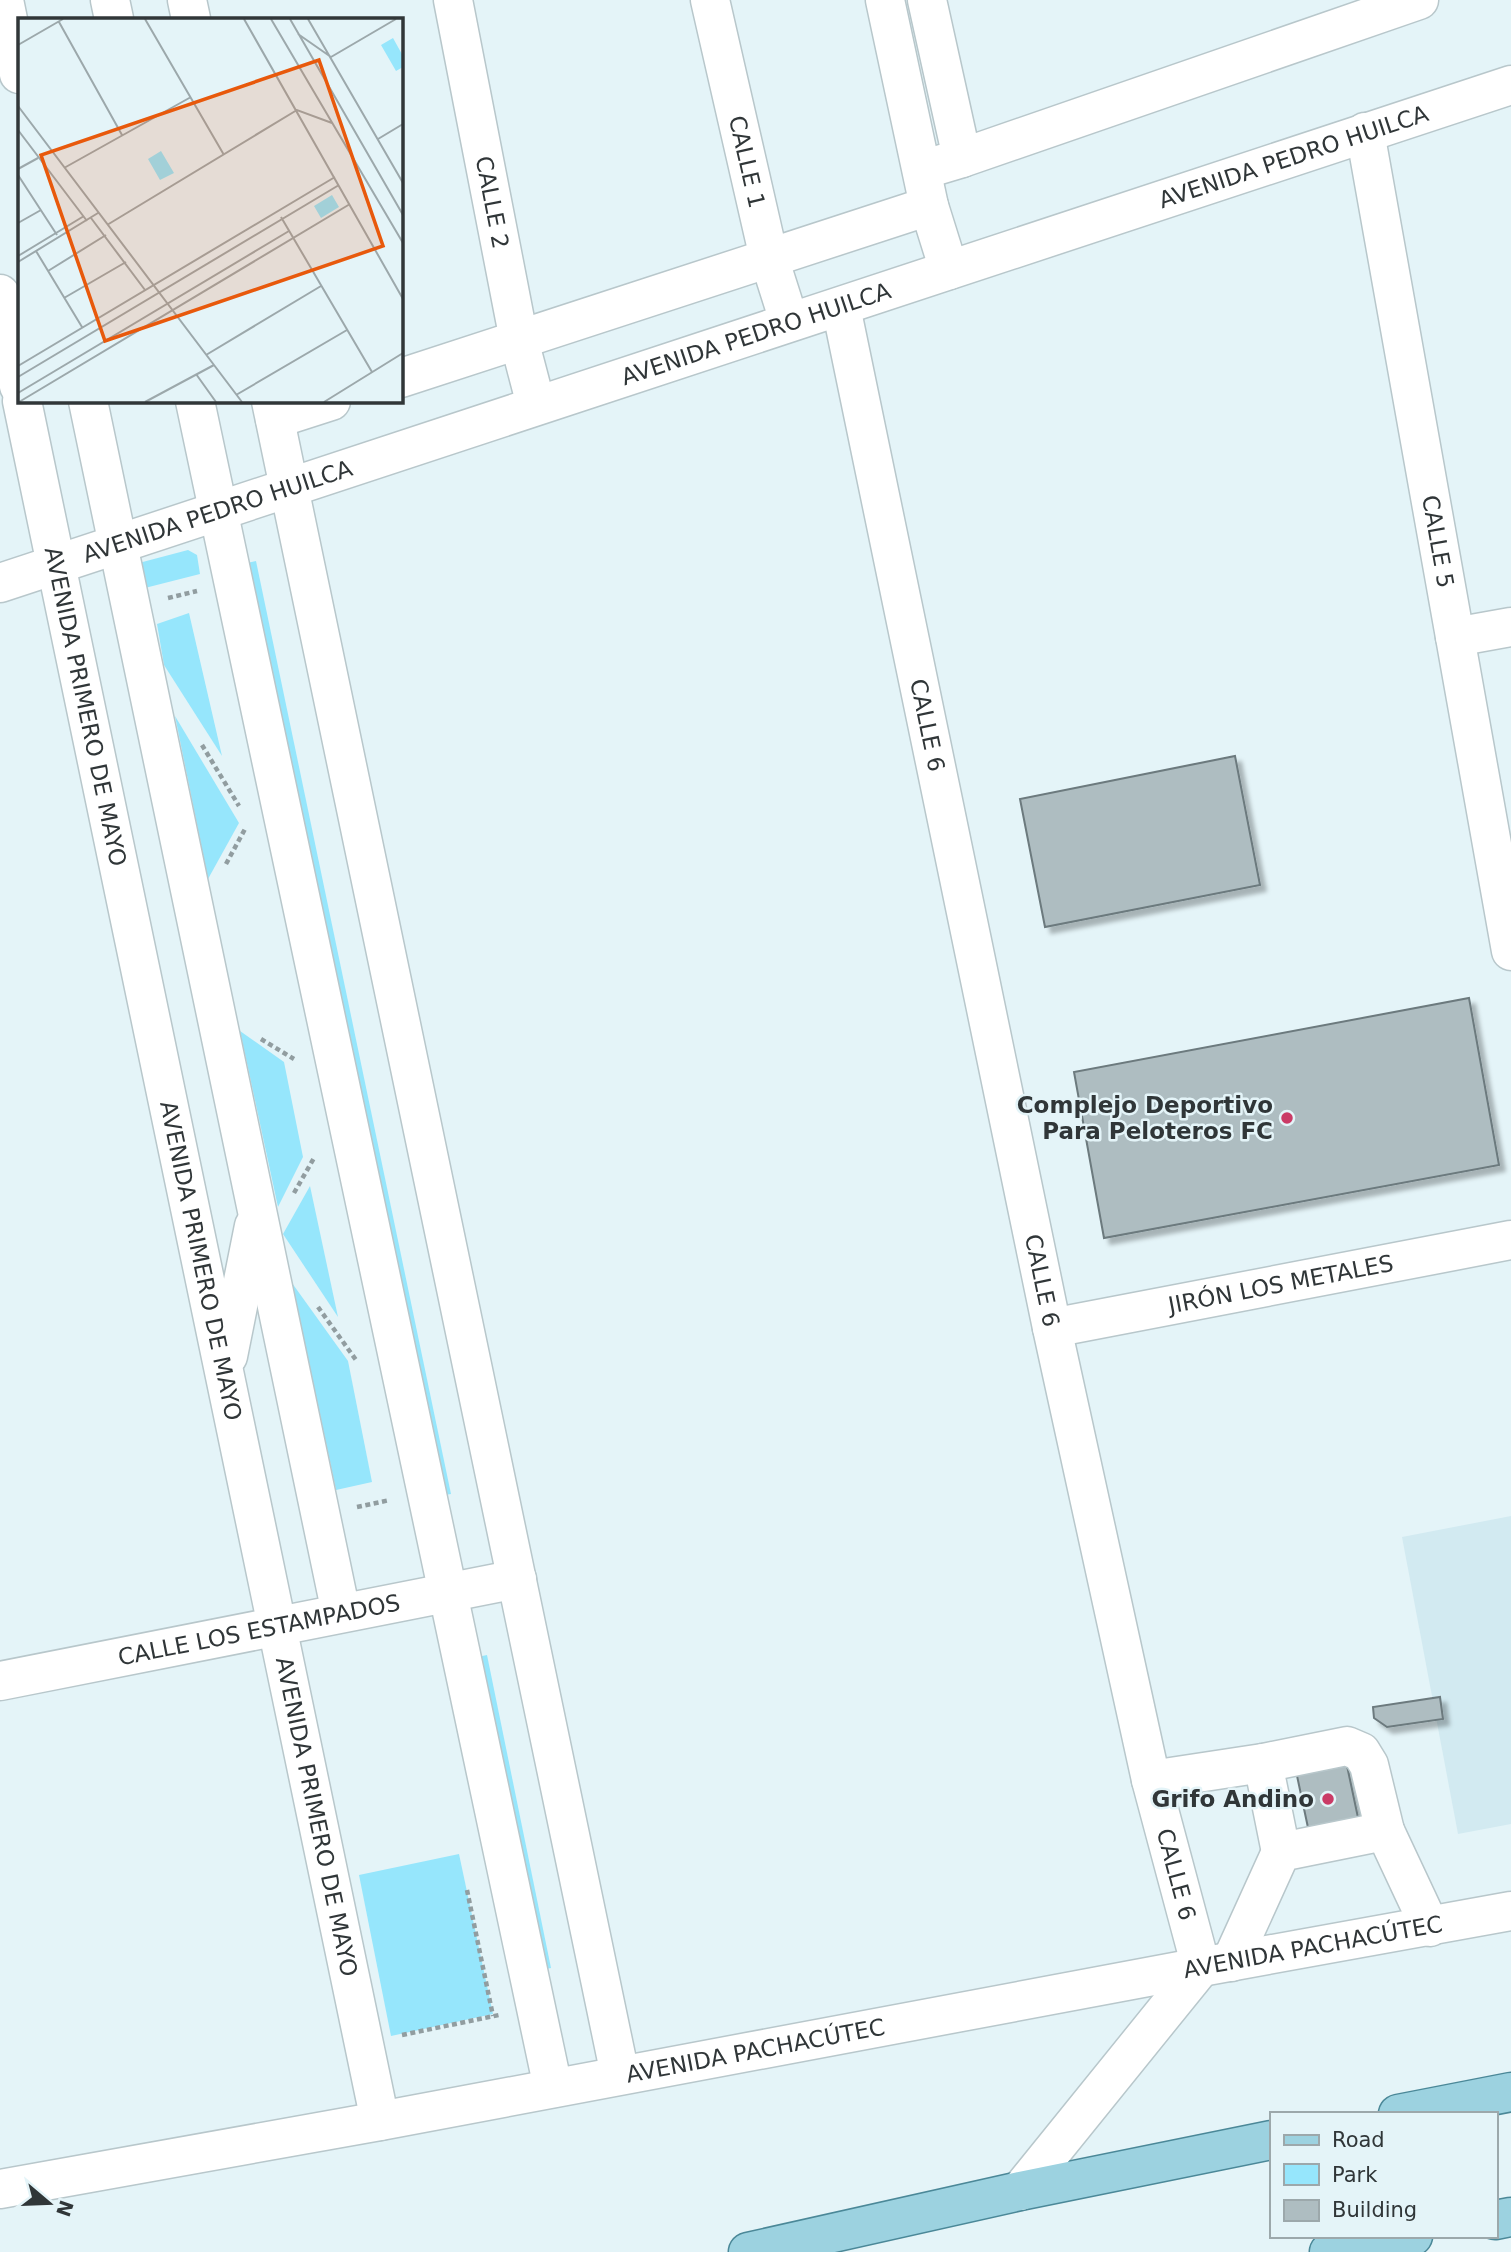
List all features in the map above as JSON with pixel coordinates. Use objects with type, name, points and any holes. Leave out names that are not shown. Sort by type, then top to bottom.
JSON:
[{"type":"main road","points":[[1408,2112],[1511,2092]]},
{"type":"main road","points":[[748,2252],[1020,2191],[1270,2140]]},
{"type":"main road","points":[[1329,2252],[1402,2238]]},
{"type":"street","points":[[4,0],[18,69]]},
{"type":"street","points":[[110,0],[114,18]]},
{"type":"street","points":[[187,0],[191,18]]},
{"type":"street","name":"CALLE 2","points":[[453,0],[519,340],[536,405]]},
{"type":"street","name":"CALLE 1","points":[[710,0],[769,258],[789,321]]},
{"type":"street","points":[[885,0],[926,188],[949,270]]},
{"type":"street","points":[[927,0],[962,158]]},
{"type":"street","points":[[402,378],[769,258],[926,188],[962,158],[1419,0]]},
{"type":"street","name":"AVENIDA PEDRO HUILCA","points":[[0,583],[1511,85]]},
{"type":"street","name":"CALLE 5","points":[[1365,132],[1511,951]]},
{"type":"street","points":[[0,294],[18,381]]},
{"type":"street","name":"CALLE 6","points":[[841,307],[1052,1328],[1151,1780],[1216,1964]]},
{"type":"street","name":"AVENIDA PRIMERO DE MAYO","points":[[22,402],[380,2121]]},
{"type":"street","points":[[88,402],[341,1613]]},
{"type":"street","points":[[195,402],[553,2088]]},
{"type":"street","points":[[325,402],[273,410],[620,2075]]},
{"type":"street","points":[[1455,637],[1511,627]]},
{"type":"street","points":[[224,1372],[257,1210]]},
{"type":"street","name":"JIRÓN LOS METALES","points":[[1052,1328],[1511,1240]]},
{"type":"street","name":"CALLE LOS ESTAMPADOS","points":[[0,1681],[517,1579]]},
{"type":"street","points":[[1151,1780],[1263,1763],[1347,1746],[1361,1752],[1369,1765],[1385,1831],[1430,1927]]},
{"type":"street","points":[[1020,2191],[1216,1964],[1281,1852],[1263,1763]]},
{"type":"street","points":[[1281,1852],[1385,1831]]},
{"type":"street","name":"AVENIDA PACHACÚTEC","points":[[0,2189],[1511,1911]]},
{"type":"path","points":[[131,606],[234,583]]},
{"type":"path","points":[[321,1515],[426,1492]]},
{"type":"path","points":[[465,1879],[493,2016]]},
{"type":"path","points":[[364,2044],[536,2007]]},
{"type":"shaded area","points":[[1511,1516],[1511,1824],[1458,1834],[1402,1537]]},
{"type":"green space","points":[[188,550],[197,555],[200,574],[137,590],[135,564]]},
{"type":"green space","points":[[256,561],[451,1494],[434,1497],[238,565]]},
{"type":"green space","points":[[189,613],[222,756],[164,665],[157,624]]},
{"type":"green space","points":[[175,716],[239,823],[208,879]]},
{"type":"green space","points":[[240,1031],[284,1062],[303,1157],[278,1207]]},
{"type":"green space","points":[[310,1186],[338,1317],[283,1234]]},
{"type":"green space","points":[[292,1283],[348,1361],[372,1482],[336,1490]]},
{"type":"green space","points":[[487,1655],[551,1968],[530,1972],[468,1659]]},
{"type":"green space","points":[[459,1854],[493,2014],[391,2036],[359,1875]]},
{"type":"building","points":[[1235,756],[1260,885],[1045,927],[1020,799]]},
{"type":"building","name":"Complejo Deportivo Para Peloteros FC","points":[[1469,998],[1499,1165],[1104,1238],[1074,1072]]},
{"type":"building","points":[[1440,1697],[1443,1719],[1387,1727],[1374,1718],[1373,1707]]},
{"type":"building","name":"Grifo Andino","points":[[1346,1761],[1360,1827],[1310,1837],[1296,1771]]},
{"type":"place","name":"Complejo Deportivo Para Peloteros FC","points":[[1287,1118]]},
{"type":"place","name":"Grifo Andino","points":[[1328,1799]]}]
